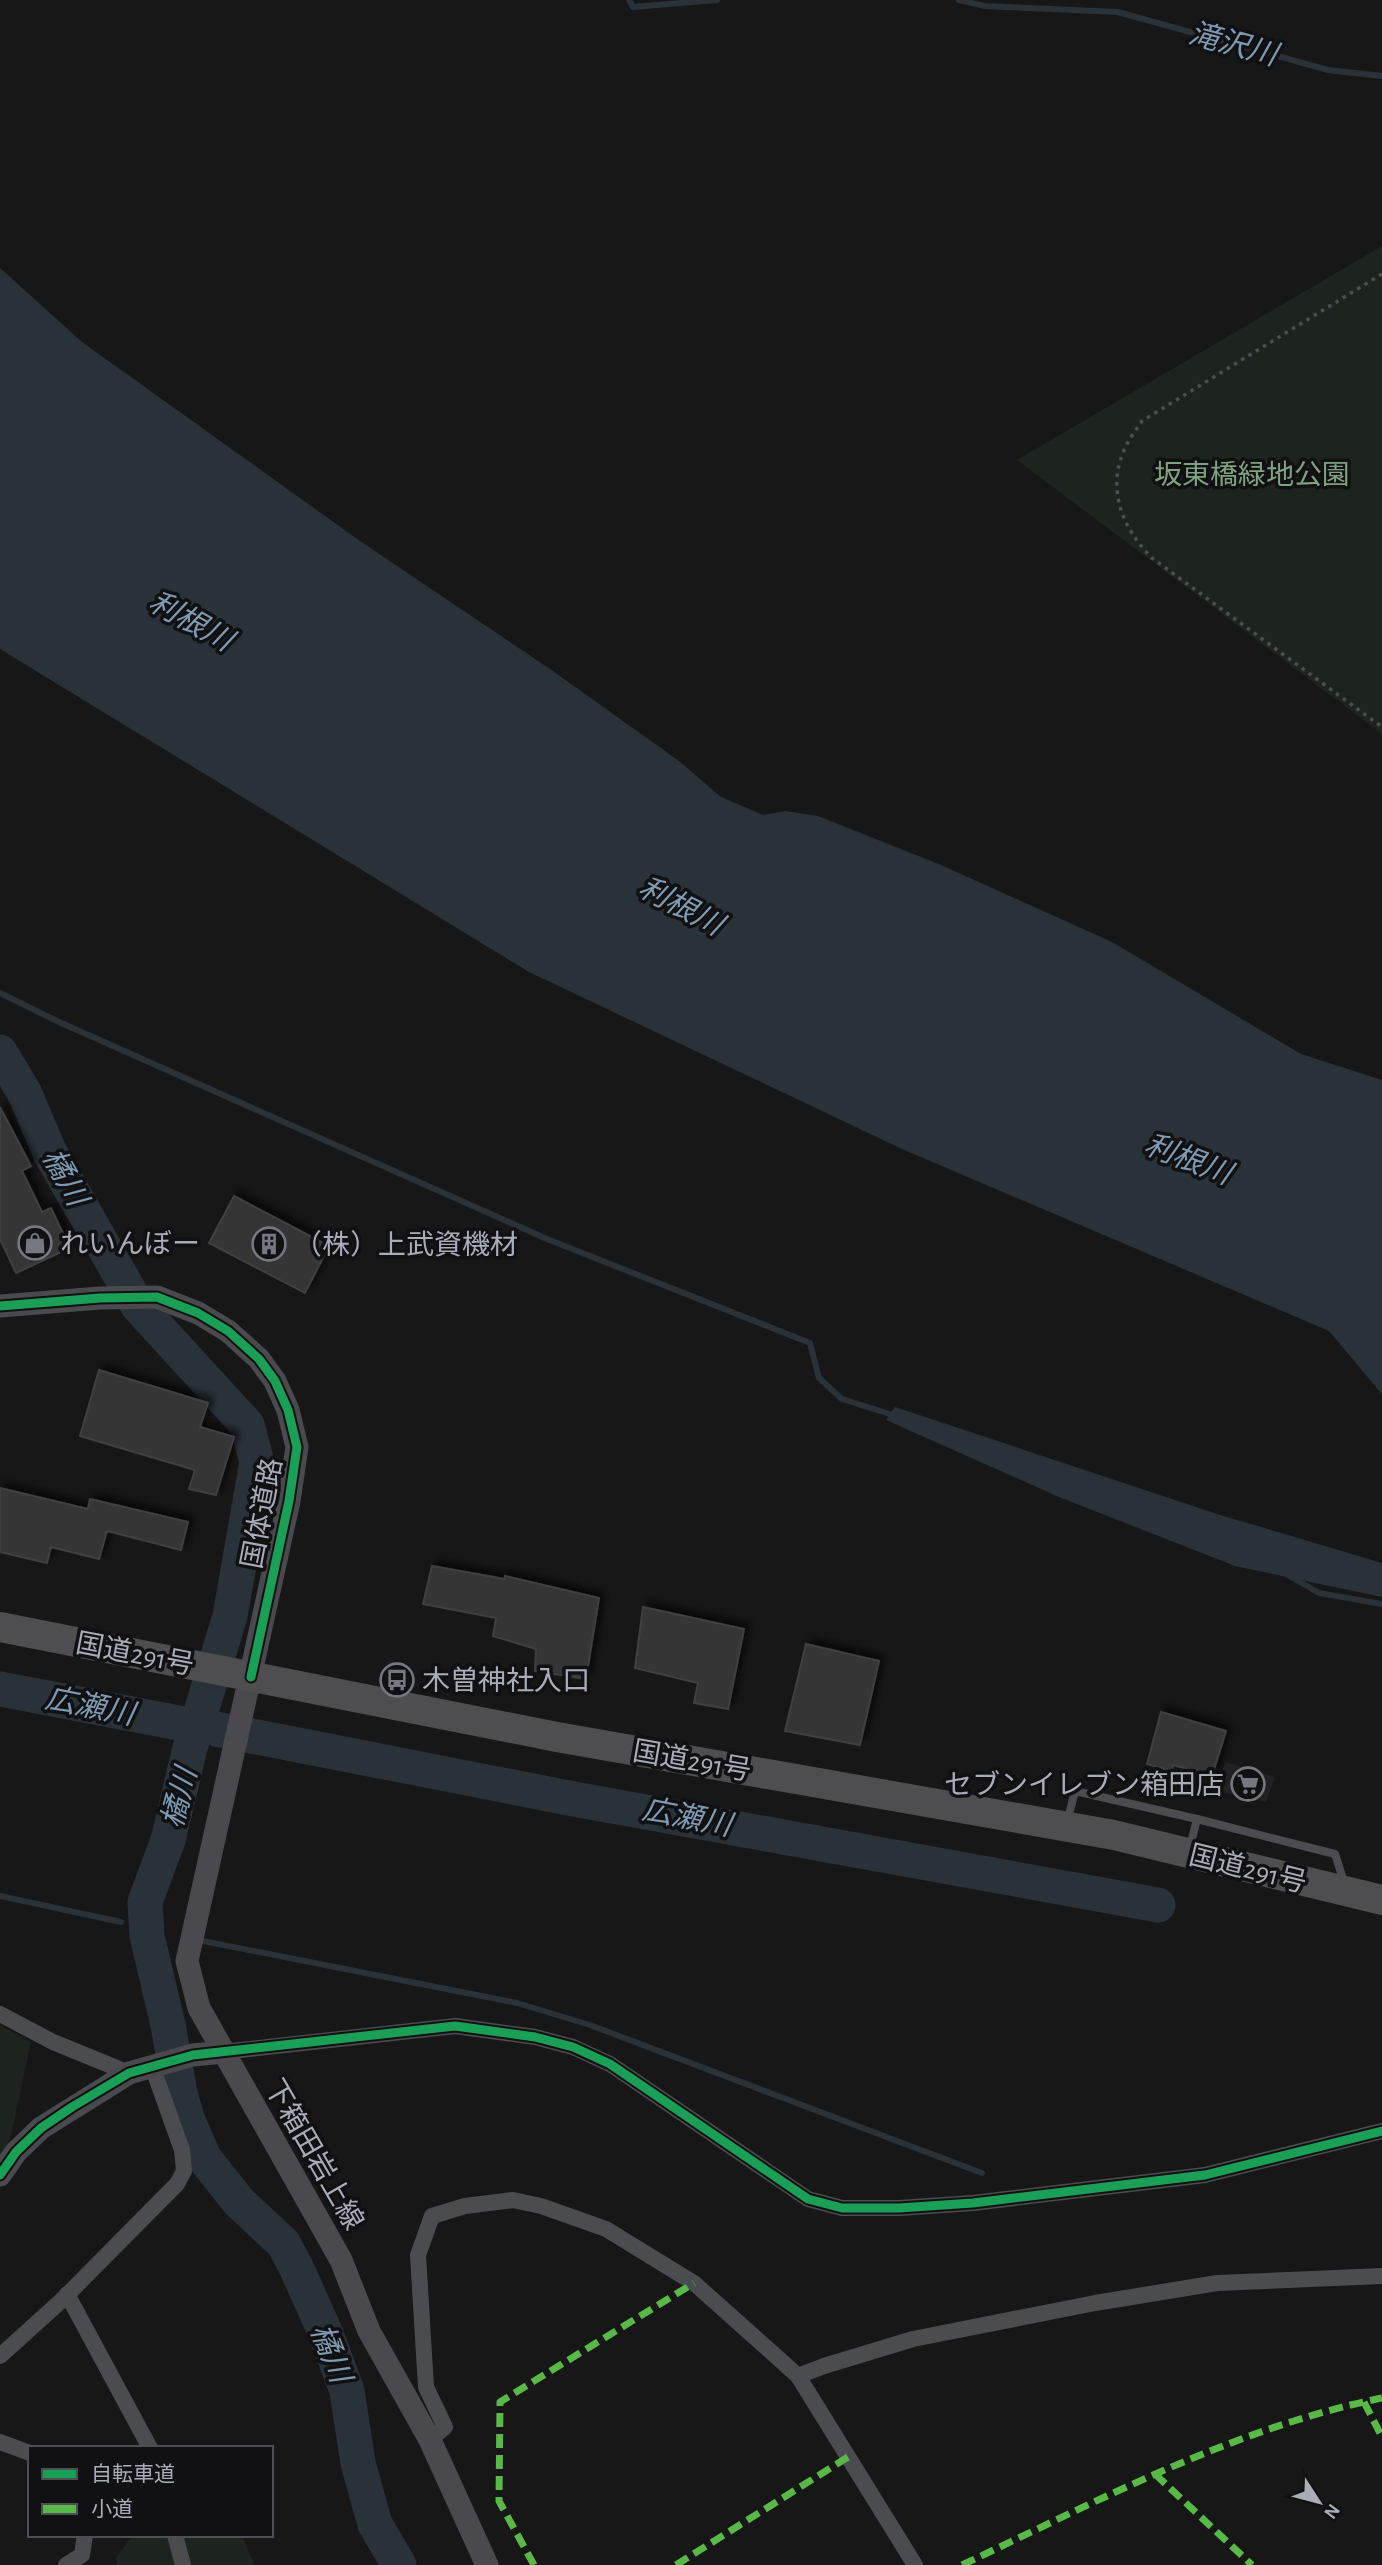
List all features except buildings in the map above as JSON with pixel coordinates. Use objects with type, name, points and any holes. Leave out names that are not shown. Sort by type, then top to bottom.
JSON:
[{"type":"highway","name":"国道291号","points":[[0,1627],[557,1737],[1066,1827],[1189,1853],[1382,1900]]},
{"type":"main road","name":"国体道路","points":[[0,1306],[100,1298],[157,1297],[198,1313],[228,1331],[259,1359],[275,1381],[288,1410],[297,1447],[239,1674]]},
{"type":"main road","name":"下箱田岩上線","points":[[239,1674],[242,1714],[187,1961],[199,2008],[341,2260],[369,2331],[430,2441],[486,2565]]},
{"type":"main road","points":[[0,2175],[16,2152],[41,2128],[129,2073],[192,2056],[223,2052]]},
{"type":"street","points":[[0,2014],[53,2042],[129,2073]]},
{"type":"street","points":[[223,2052],[455,2026],[535,2037],[573,2047],[610,2064],[808,2199],[842,2208],[899,2208],[973,2203],[1205,2175],[1382,2131]]},
{"type":"street","points":[[0,2356],[67,2294],[177,2184],[184,2171],[182,2150],[156,2065]]},
{"type":"street","points":[[430,2441],[446,2427],[426,2387],[418,2255],[432,2216],[465,2206],[513,2200],[541,2206],[606,2229],[694,2284],[798,2376],[915,2565]]},
{"type":"street","points":[[798,2376],[913,2339],[1095,2303],[1217,2283],[1382,2276]]},
{"type":"street","points":[[67,2294],[149,2446]]},
{"type":"street","points":[[0,2442],[28,2452]]},
{"type":"street","points":[[66,2565],[82,2555],[85,2537]]},
{"type":"street","points":[[176,2537],[183,2565]]},
{"type":"lane","points":[[1066,1827],[1074,1791],[1197,1819],[1335,1854],[1347,1892]]},
{"type":"lane","points":[[1189,1853],[1197,1819]]},
{"type":"path","points":[[1382,274],[1142,421],[1126,444],[1116,475],[1121,513],[1134,541],[1152,558],[1382,727]]},
{"type":"shaded area","name":"セブンイレブン箱田店","points":[[1225,1762],[1275,1777],[1266,1802],[1216,1791]]},
{"type":"green space","name":"坂東橋緑地公園","points":[[1382,246],[1382,734],[1017,460]]},
{"type":"green space","points":[[0,2025],[31,2042],[10,2140],[0,2156]]},
{"type":"green space","points":[[132,2537],[243,2537],[254,2565],[117,2565],[116,2558]]},
{"type":"water","name":"利根川","points":[[0,268],[82,342],[360,541],[550,669],[679,761],[721,797],[763,815],[785,811],[818,816],[941,865],[1112,942],[1301,1054],[1382,1080],[1382,1394],[1329,1331],[902,1149],[529,972],[0,649]]},
{"type":"water","points":[[895,1407],[1217,1514],[1382,1563],[1382,1597],[1235,1566],[1059,1497],[886,1420]]},
{"type":"waterway","name":"滝沢川","points":[[629,0],[633,7],[717,0]]},
{"type":"waterway","name":"滝沢川","points":[[959,0],[985,6],[1118,12],[1328,70],[1382,76]]},
{"type":"waterway","points":[[0,993],[59,1022],[547,1239],[810,1343],[819,1378],[842,1399],[896,1416]]},
{"type":"waterway","name":"橘川","points":[[0,1052],[25,1094],[49,1151],[138,1306],[247,1425],[257,1462],[230,1616],[190,1748],[168,1840],[145,1902],[147,1936],[187,2118],[204,2158],[239,2202],[283,2243],[296,2267],[326,2334],[347,2391],[358,2463],[375,2524],[399,2565]]},
{"type":"waterway","points":[[1288,1575],[1319,1593],[1382,1604]]},
{"type":"waterway","name":"広瀬川","points":[[0,1689],[179,1723]]},
{"type":"waterway","name":"広瀬川","points":[[216,1729],[574,1799],[1158,1905]]},
{"type":"waterway","points":[[0,1896],[121,1922]]},
{"type":"waterway","points":[[198,1940],[517,2003],[590,2025],[982,2173]]},
{"type":"marked path","points":[[534,2565],[499,2501],[500,2402],[694,2283]]},
{"type":"marked path","points":[[962,2565],[1116,2492],[1220,2447],[1327,2411],[1382,2398]]},
{"type":"marked path","points":[[1364,2402],[1382,2437]]},
{"type":"marked path","points":[[676,2565],[848,2457]]},
{"type":"marked path","points":[[1155,2474],[1252,2565]]},
{"type":"cycle path","points":[[0,1306],[100,1298],[157,1297],[198,1313],[228,1331],[259,1359],[275,1381],[288,1410],[297,1447],[289,1501],[251,1677]]},
{"type":"cycle path","points":[[0,2175],[16,2152],[41,2128],[129,2073],[193,2055],[455,2026],[535,2037],[573,2047],[610,2064],[808,2199],[842,2208],[899,2208],[973,2203],[1205,2175],[1382,2131]]},
{"type":"place","name":"れいんぼー","points":[[35,1243]]},
{"type":"place","name":"（株）上武資機材","points":[[269,1244]]},
{"type":"place","name":"木曽神社入口","points":[[397,1680]]},
{"type":"place","name":"セブンイレブン箱田店","points":[[1248,1784]]}]
